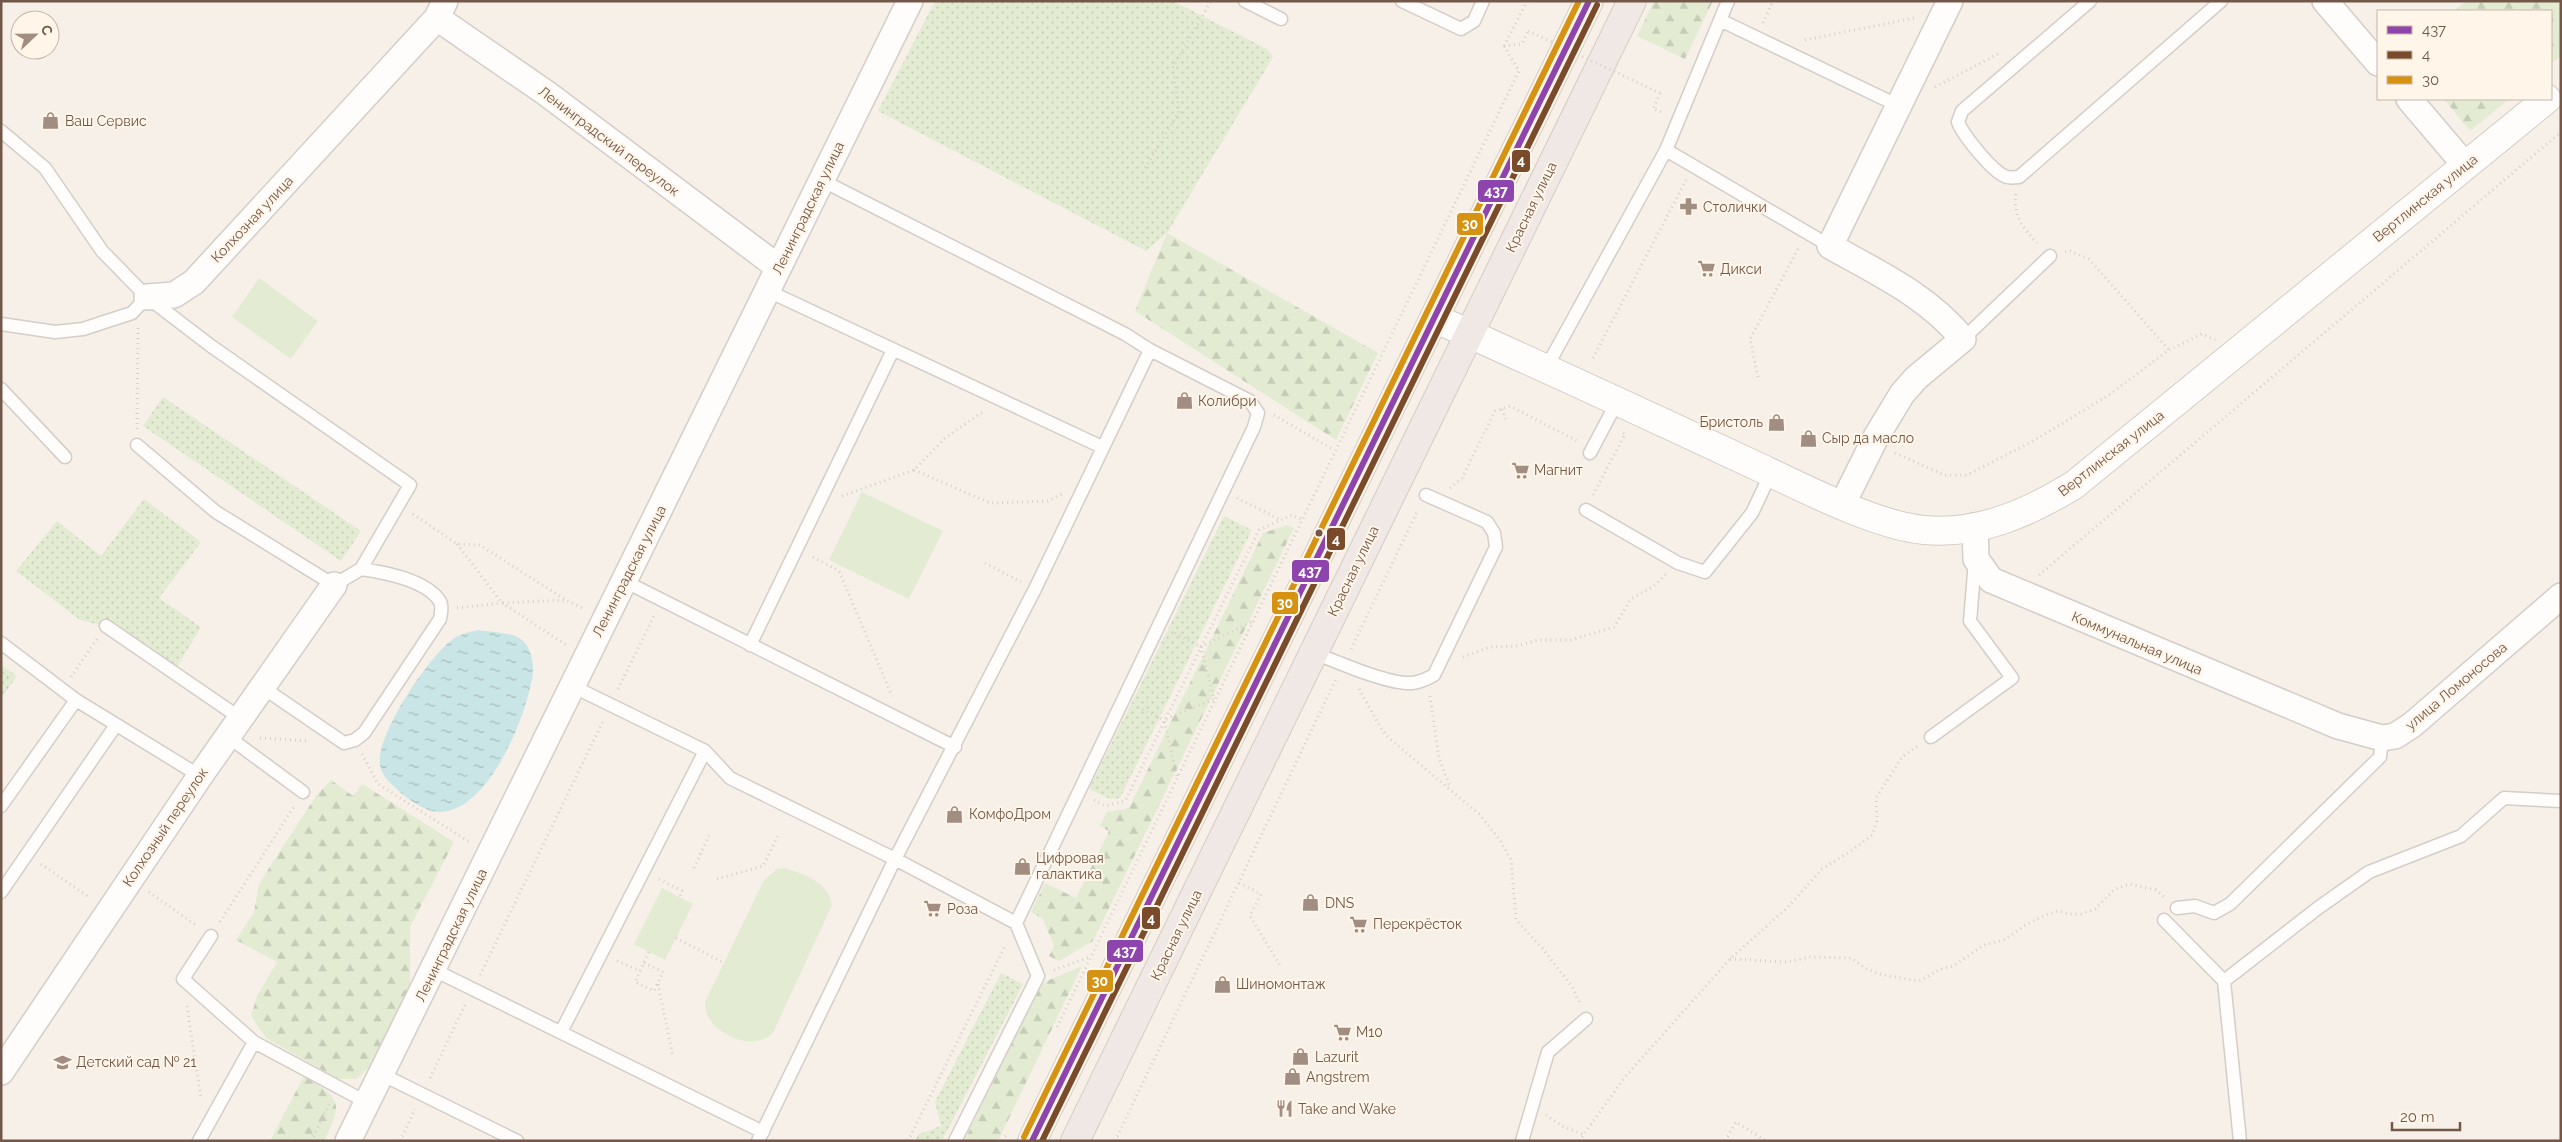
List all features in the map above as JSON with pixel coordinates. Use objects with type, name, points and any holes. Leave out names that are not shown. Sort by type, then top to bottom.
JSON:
[{"type":"highway","points":[[1032,1141],[1589,1]]},
{"type":"highway","name":"Красная улица","points":[[1075,1141],[1312,652],[1470,334],[1632,1]]},
{"type":"main road","name":"Вертлинская улица","points":[[1434,318],[1771,473],[1886,521],[1923,530],[1975,526],[2015,517],[2074,485],[2232,358],[2546,100]]},
{"type":"street","name":"Ленинградская улица","points":[[348,1141],[434,970],[605,619],[626,582],[766,290],[910,1]]},
{"type":"street","points":[[2338,6],[2377,62]]},
{"type":"street","points":[[1842,504],[1902,394],[1916,378],[1963,339],[1947,320],[1918,296],[1830,246],[1947,7]]},
{"type":"street","name":"Ленинградский переулок","points":[[441,10],[546,93],[778,267]]},
{"type":"street","name":"Колхозная улица","points":[[147,298],[174,295],[194,282],[441,10]]},
{"type":"street","points":[[2410,100],[2465,165]]},
{"type":"street","points":[[1975,526],[1976,559]]},
{"type":"street","name":"Коммунальная улица","points":[[1976,559],[1991,580],[2018,593],[2338,726],[2382,738]]},
{"type":"street","name":"Колхозный переулок","points":[[6,1056],[109,911],[200,776],[334,585]]},
{"type":"street","name":"улица Ломоносова","points":[[2382,738],[2395,736],[2412,725],[2561,596]]},
{"type":"lane","points":[[1245,1],[1281,19]]},
{"type":"lane","points":[[1402,1],[1461,29],[1474,21],[1483,1]]},
{"type":"lane","points":[[1545,370],[1666,150],[1728,1]]},
{"type":"lane","points":[[2090,1],[1962,111],[1958,122],[1962,131],[1997,171],[2007,177],[2019,177],[2221,1]]},
{"type":"lane","points":[[1720,20],[1899,106]]},
{"type":"lane","points":[[1,131],[45,168],[102,251],[147,298],[211,346],[410,485],[361,569],[334,585],[216,512],[137,445]]},
{"type":"lane","points":[[1666,150],[1830,246]]},
{"type":"lane","points":[[821,180],[1125,334],[1150,350],[1250,401],[1258,413],[1257,420],[1016,923]]},
{"type":"lane","points":[[1963,339],[2050,256]]},
{"type":"lane","points":[[766,290],[1102,447]]},
{"type":"lane","points":[[1,324],[55,332],[83,329],[132,313],[147,298]]},
{"type":"lane","points":[[750,645],[893,350]]},
{"type":"lane","points":[[434,970],[561,1032],[760,1136],[895,859],[955,747],[1034,589],[1150,350]]},
{"type":"lane","points":[[1,389],[65,457]]},
{"type":"lane","points":[[1592,451],[1617,402]]},
{"type":"lane","points":[[1586,510],[1678,563],[1705,572],[1752,513],[1771,473]]},
{"type":"lane","points":[[1312,652],[1343,665],[1411,683],[1425,680],[1434,675],[1496,548],[1494,533],[1487,522],[1426,494]]},
{"type":"lane","points":[[1931,737],[2012,678],[1970,621],[1976,559]]},
{"type":"lane","points":[[262,687],[350,741],[364,734],[440,619],[442,610],[439,600],[423,588],[392,573],[361,569]]},
{"type":"lane","points":[[626,582],[955,747]]},
{"type":"lane","points":[[106,626],[234,727],[303,792]]},
{"type":"lane","points":[[1,643],[76,700],[200,776]]},
{"type":"lane","points":[[572,686],[704,751],[730,778],[895,859],[1016,923],[1038,976],[955,1141]]},
{"type":"lane","points":[[1,806],[76,700]]},
{"type":"lane","points":[[1,892],[116,724]]},
{"type":"lane","points":[[2177,908],[2196,906],[2214,913],[2230,904],[2380,757],[2382,738]]},
{"type":"lane","points":[[561,1032],[704,751]]},
{"type":"lane","points":[[2224,981],[2318,908],[2369,872],[2461,836],[2504,798],[2561,801]]},
{"type":"lane","points":[[2164,920],[2224,981],[2240,1141]]},
{"type":"lane","points":[[211,936],[183,979],[254,1042],[368,1103]]},
{"type":"lane","points":[[1522,1141],[1548,1052],[1586,1019]]},
{"type":"lane","points":[[199,1141],[254,1042]]},
{"type":"lane","points":[[382,1074],[424,1093],[517,1141]]},
{"type":"path","points":[[1145,168],[1179,112],[1173,67],[1211,1]]},
{"type":"path","points":[[1504,46],[1527,1]]},
{"type":"path","points":[[1756,37],[1774,1]]},
{"type":"path","points":[[2531,10],[2542,1]]},
{"type":"path","points":[[1775,47],[1947,7]]},
{"type":"path","points":[[1504,46],[1522,44],[1528,31],[1660,93],[1653,109]]},
{"type":"path","points":[[1053,1036],[1518,71],[1504,46]]},
{"type":"path","points":[[1933,88],[2001,52]]},
{"type":"path","points":[[2018,593],[2561,132]]},
{"type":"path","points":[[1593,358],[1693,166]]},
{"type":"path","points":[[2019,177],[2015,200],[2016,214],[2022,227],[2050,256],[2070,251],[2089,259],[2168,350]]},
{"type":"path","points":[[1758,377],[1750,339],[1806,233]]},
{"type":"path","points":[[137,445],[138,324],[147,298]]},
{"type":"path","points":[[1874,443],[1944,475],[1967,475],[2035,440],[2109,395],[2168,350],[2202,334],[2217,340],[2232,358]]},
{"type":"path","points":[[818,505],[914,470],[945,438],[1000,400]]},
{"type":"path","points":[[1250,401],[1334,450]]},
{"type":"path","points":[[1115,1141],[1426,494],[1447,491],[1462,478],[1495,412],[1510,406],[1592,451]]},
{"type":"path","points":[[1502,409],[1506,420]]},
{"type":"path","points":[[1586,510],[1625,434],[1618,430]]},
{"type":"path","points":[[914,470],[990,503],[1048,501],[1087,482]]},
{"type":"path","points":[[1245,502],[1282,520]]},
{"type":"path","points":[[399,504],[456,544],[502,603],[586,658]]},
{"type":"path","points":[[1106,806],[1125,801],[1259,530],[1292,515],[1301,519]]},
{"type":"path","points":[[456,544],[480,545],[566,600],[605,619]]},
{"type":"path","points":[[796,549],[840,571],[902,720]]},
{"type":"path","points":[[985,563],[1034,589]]},
{"type":"path","points":[[1450,788],[1439,758],[1434,727],[1430,695],[1434,675],[1455,660],[1490,647],[1516,646],[1538,640],[1571,640],[1614,627],[1631,599],[1654,586],[1678,563]]},
{"type":"path","points":[[442,610],[502,603],[566,600]]},
{"type":"path","points":[[400,1141],[662,600]]},
{"type":"path","points":[[1201,647],[1252,622]]},
{"type":"path","points":[[1159,625],[1201,647],[1214,699]]},
{"type":"path","points":[[62,690],[106,626]]},
{"type":"path","points":[[1343,665],[1390,739],[1479,814],[1500,840],[1511,860],[1516,920],[1543,949],[1573,988],[1586,1019]]},
{"type":"path","points":[[1123,700],[1164,720],[1214,699]]},
{"type":"path","points":[[1164,720],[1177,776]]},
{"type":"path","points":[[234,727],[350,741],[378,784],[490,855]]},
{"type":"path","points":[[1579,1141],[1625,1077],[1730,959],[1788,907],[1822,869],[1872,835],[1877,821],[1876,798],[1902,757],[1931,737]]},
{"type":"path","points":[[130,879],[211,936],[303,792]]},
{"type":"path","points":[[694,868],[710,833]]},
{"type":"path","points":[[717,879],[763,866],[778,836]]},
{"type":"path","points":[[27,855],[109,911]]},
{"type":"path","points":[[643,871],[682,891],[680,897]]},
{"type":"path","points":[[1239,882],[1261,894],[1250,916],[1281,967]]},
{"type":"path","points":[[1730,959],[1786,962],[1810,957],[1851,958],[1864,968],[1878,974],[1918,981],[1941,969],[1953,966],[1984,945],[2006,939],[2024,926],[2045,916],[2058,911],[2068,914],[2081,914],[2095,908],[2115,889],[2130,884],[2156,890],[2177,908]]},
{"type":"path","points":[[908,1141],[1016,923]]},
{"type":"path","points":[[676,938],[724,963]]},
{"type":"path","points":[[644,963],[663,972],[654,991],[635,982],[649,952]]},
{"type":"path","points":[[601,954],[640,971]]},
{"type":"path","points":[[1038,976],[1091,957]]},
{"type":"path","points":[[183,979],[206,1129]]},
{"type":"path","points":[[658,983],[673,1057]]},
{"type":"path","points":[[311,1141],[338,1088]]},
{"type":"path","points":[[1533,1106],[1562,1126],[1585,1135]]},
{"type":"path","points":[[1725,1141],[1736,1122],[1766,1141]]},
{"type":"path","points":[[1003,1141],[1011,1123]]},
{"type":"green space","points":[[935,1],[1173,1],[1267,49],[1273,57],[1167,233],[1146,251],[878,111]]},
{"type":"green space","points":[[1654,1],[1713,1],[1685,59],[1637,36]]},
{"type":"green space","points":[[2466,1],[2561,1],[2561,56],[2552,63],[2552,10],[2455,10]]},
{"type":"green space","points":[[2445,100],[2508,100],[2470,131]]},
{"type":"green space","points":[[1167,233],[1378,353],[1336,440],[1135,311]]},
{"type":"green space","points":[[259,278],[318,321],[291,359],[232,317]]},
{"type":"green space","points":[[163,397],[361,531],[341,561],[143,426]]},
{"type":"green space","points":[[862,492],[943,531],[909,599],[829,560]]},
{"type":"green space","points":[[144,499],[201,542],[159,598],[201,627],[174,672],[106,626],[80,620],[16,571],[57,521],[101,556]]},
{"type":"green space","points":[[1224,516],[1252,530],[1120,798],[1110,799],[1089,789]]},
{"type":"green space","points":[[1287,525],[1294,528],[1093,941],[1059,961],[1049,956],[1054,946],[1043,919],[1031,912],[1045,883],[1076,898],[1109,831],[1100,826],[1107,812],[1129,808],[1263,533]]},
{"type":"green space","points":[[1,665],[17,676],[1,698]]},
{"type":"green space","points":[[331,780],[353,796],[362,784],[454,842],[410,927],[410,986],[370,1066],[357,1079],[338,1079],[266,1038],[251,1016],[257,996],[277,962],[236,940],[254,912],[259,884],[316,796]]},
{"type":"green space","points":[[785,868],[800,873],[821,885],[830,897],[832,905],[774,1031],[765,1038],[755,1041],[743,1041],[731,1037],[712,1022],[706,1012],[705,1002],[764,880],[777,869]]},
{"type":"green space","points":[[662,888],[693,904],[665,960],[634,944]]},
{"type":"green space","points":[[1082,966],[998,1141],[964,1141],[1042,983]]},
{"type":"green space","points":[[1001,973],[1023,984],[942,1141],[915,1141],[919,1134],[941,1126],[935,1102]]},
{"type":"green space","points":[[305,1074],[326,1090],[335,1102],[334,1117],[324,1141],[270,1141]]},
{"type":"water","points":[[478,630],[513,635],[522,640],[532,658],[532,679],[528,696],[512,739],[501,761],[488,780],[473,797],[457,808],[434,812],[410,800],[388,781],[381,769],[381,751],[395,716],[418,678],[453,639],[462,634]]},
{"type":"transit line","name":"30","points":[[1024,1137],[1579,1]]},
{"type":"transit line","name":"437","points":[[1032,1141],[1589,1]]},
{"type":"transit line","name":"4","points":[[1042,1141],[1597,5]]},
{"type":"place","name":"Ваш Сервис","points":[[51,121]]},
{"type":"place","name":"Столички","points":[[1689,207]]},
{"type":"place","name":"Дикси","points":[[1706,269]]},
{"type":"place","name":"Колибри","points":[[1184,401]]},
{"type":"place","name":"Бристоль","points":[[1777,422]]},
{"type":"place","name":"Сыр да масло","points":[[1808,438]]},
{"type":"place","name":"Магнит","points":[[1520,470]]},
{"type":"place","name":"КомфоДром","points":[[955,814]]},
{"type":"place","name":"Цифровая галактика","points":[[1022,866]]},
{"type":"place","name":"DNS","points":[[1311,903]]},
{"type":"place","name":"Роза","points":[[933,909]]},
{"type":"place","name":"Перекрёсток","points":[[1359,924]]},
{"type":"place","name":"Шиномонтаж","points":[[1222,984]]},
{"type":"place","name":"М10","points":[[1342,1032]]},
{"type":"place","name":"Lazurit","points":[[1301,1057]]},
{"type":"place","name":"Детский сад № 21","points":[[62,1062]]},
{"type":"place","name":"Angstrem","points":[[1292,1077]]},
{"type":"place","name":"Take and Wake","points":[[1284,1109]]}]
